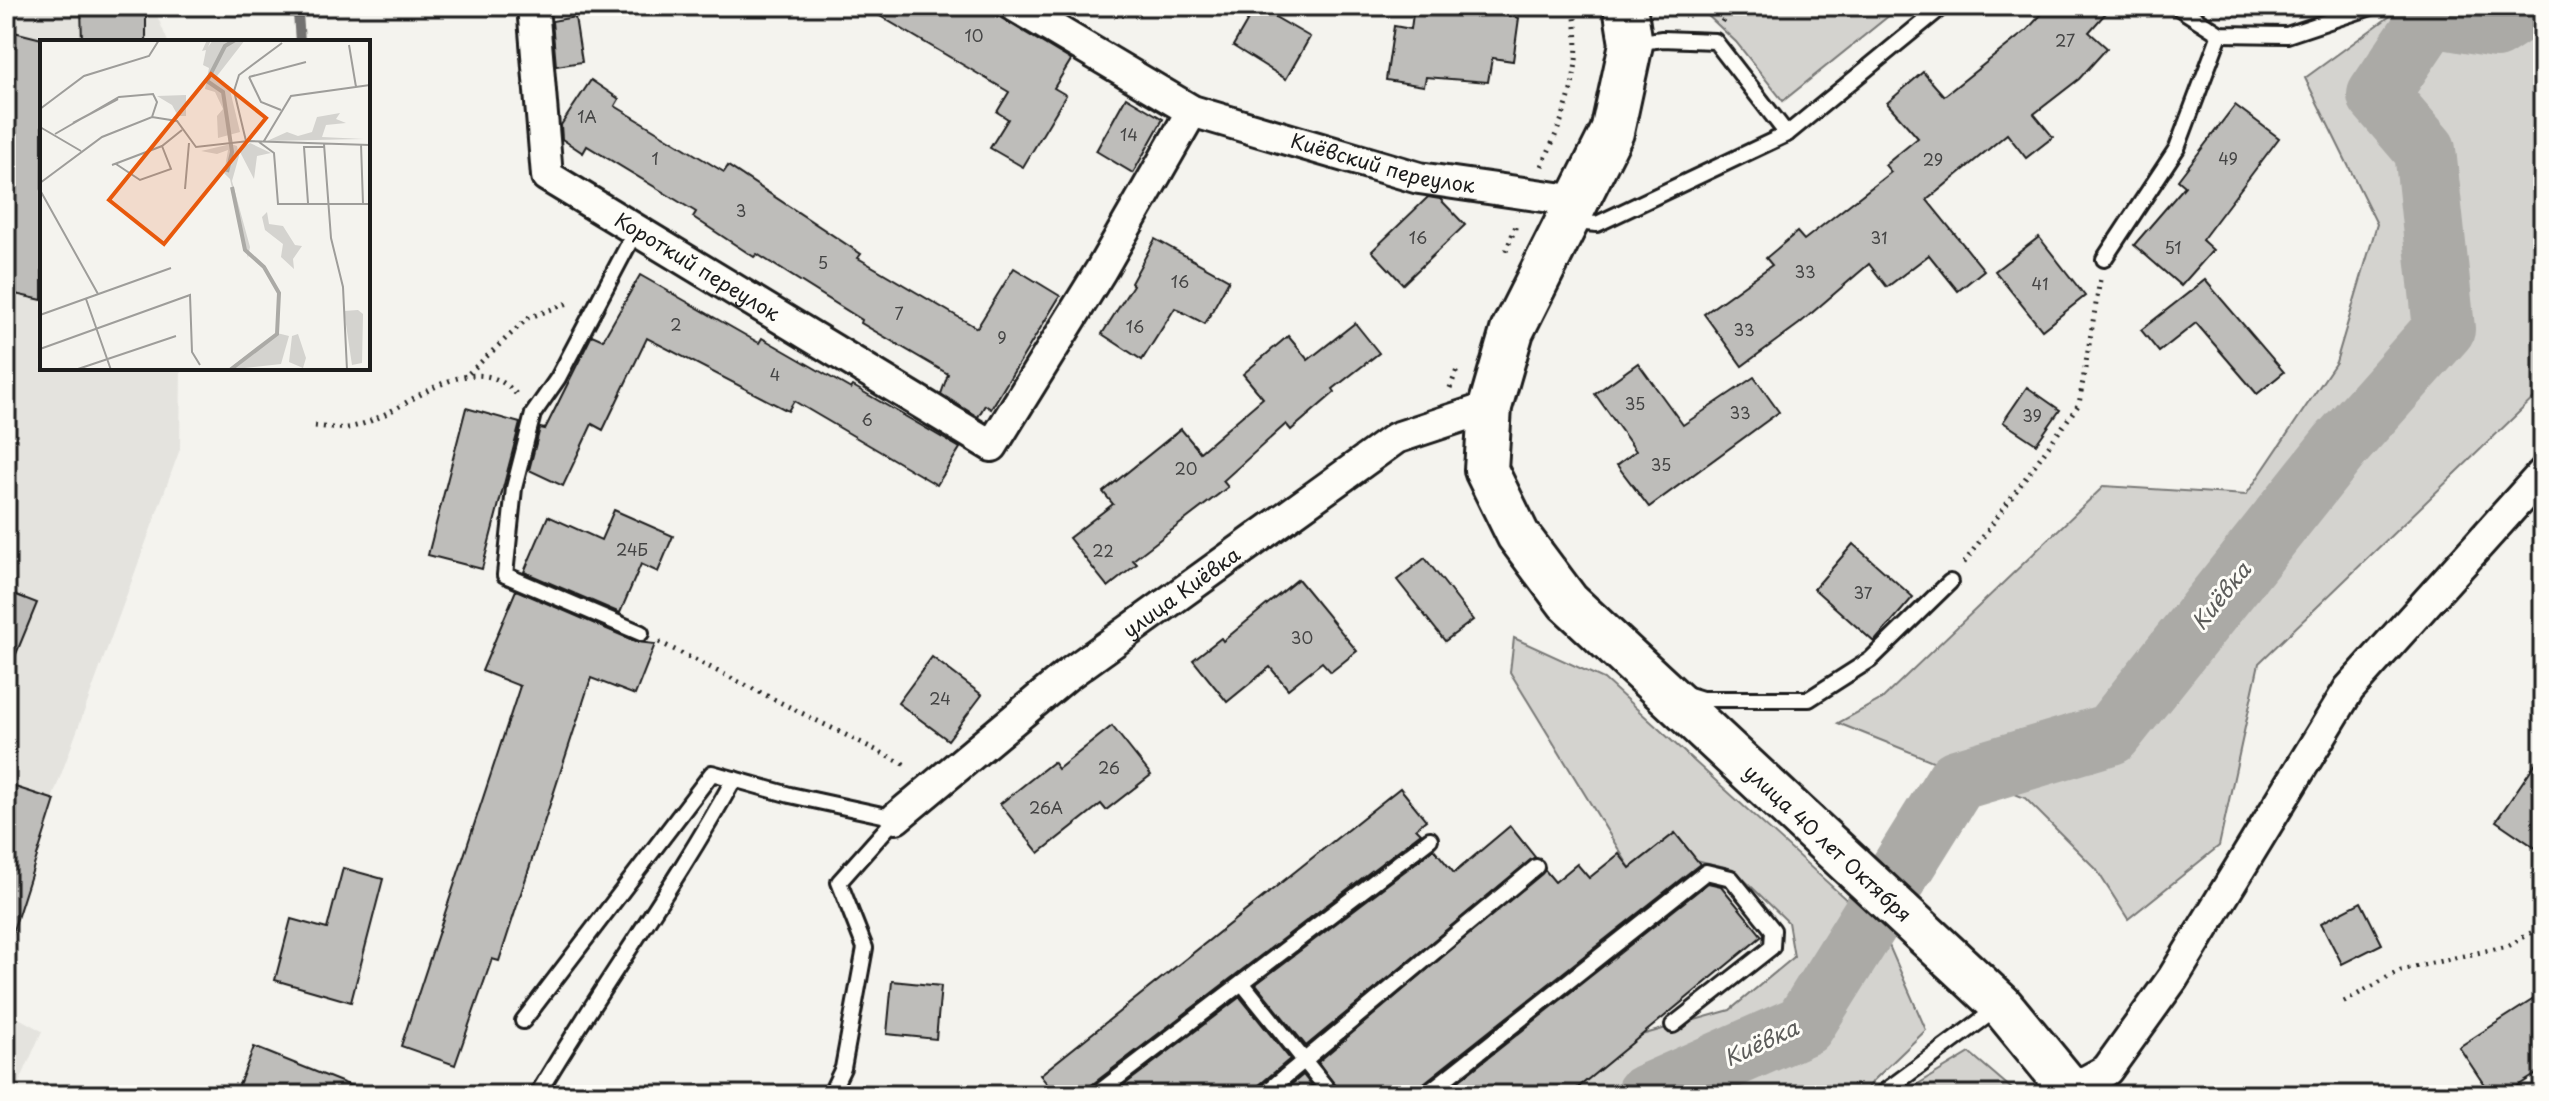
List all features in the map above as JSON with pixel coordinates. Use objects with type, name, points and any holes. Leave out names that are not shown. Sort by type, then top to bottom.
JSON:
[{"type":"main road","points":[[1490,407],[1512,331],[1612,132],[1628,25]]},
{"type":"main road","name":"улица 40 лет Октября","points":[[1490,407],[1486,470],[1518,535],[1568,602],[1987,992],[2072,1092]]},
{"type":"street","name":"Короткий переулок","points":[[533,6],[547,176],[992,446],[1101,270],[1192,111]]},
{"type":"street","name":"Киёвский переулок","points":[[1015,6],[1192,111],[1419,178],[1529,194],[1572,211]]},
{"type":"street","name":"улица Киёвка","points":[[896,818],[1066,676],[1396,438],[1490,407]]},
{"type":"street","points":[[2072,1092],[2107,1070],[2173,978],[2349,689],[2543,473]]},
{"type":"lane","points":[[1572,211],[1597,224],[1787,134],[1943,6]]},
{"type":"lane","points":[[2176,6],[2220,34],[2287,35],[2374,6]]},
{"type":"lane","points":[[1628,25],[1662,39],[1715,41],[1787,134]]},
{"type":"lane","points":[[2104,259],[2177,148],[2220,34]]},
{"type":"lane","points":[[636,230],[533,414],[514,488],[505,575],[641,633]]},
{"type":"lane","points":[[1655,686],[1702,699],[1809,699],[1870,660],[1950,582]]},
{"type":"lane","points":[[523,1021],[712,773],[896,818],[839,882],[865,948],[843,1068],[830,1095]]},
{"type":"lane","points":[[537,1095],[576,1029],[705,832],[734,779]]},
{"type":"lane","points":[[1095,1095],[1430,839]]},
{"type":"lane","points":[[1263,1095],[1536,867]]},
{"type":"lane","points":[[1425,1095],[1706,872],[1731,878],[1773,930],[1772,947],[1673,1025]]},
{"type":"lane","points":[[1243,984],[1332,1095]]},
{"type":"lane","points":[[1880,1095],[1987,992]]},
{"type":"path","points":[[1529,194],[1567,112],[1579,56],[1573,6]]},
{"type":"path","points":[[1950,582],[2079,404],[2104,259]]},
{"type":"path","points":[[315,426],[352,427],[468,373],[528,318],[604,290]]},
{"type":"path","points":[[468,373],[506,382],[533,414]]},
{"type":"path","points":[[641,633],[912,769],[947,777]]},
{"type":"path","points":[[2344,1002],[2401,970],[2508,946],[2543,926]]},
{"type":"shaded area","points":[[6,6],[153,6],[167,40],[40,40],[40,370],[181,370],[180,449],[39,835],[6,905]]},
{"type":"shaded area","points":[[1706,6],[1901,6],[1783,101],[1736,42],[1703,11]]},
{"type":"shaded area","points":[[2404,6],[2543,6],[2543,381],[2539,393],[2259,663],[2219,846],[2128,919],[2096,869],[2025,798],[1838,723],[1882,699],[2104,486],[2246,495],[2336,362],[2377,224],[2305,78]]},
{"type":"shaded area","points":[[1514,638],[1604,679],[1884,934],[1926,1030],[1873,1081],[1863,1095],[1569,1095],[1638,1036],[1730,1010],[1794,957],[1788,922],[1733,869],[1696,860],[1675,833],[1630,868],[1510,672]]},
{"type":"shaded area","points":[[6,1011],[42,1031],[14,1095],[6,1095]]},
{"type":"shaded area","points":[[1970,1053],[2019,1095],[1902,1095],[1903,1093]]},
{"type":"building","points":[[81,6],[146,6],[146,40],[82,40]]},
{"type":"building","points":[[863,6],[981,6],[1071,60],[1054,88],[1066,95],[1023,167],[990,148],[1008,119],[997,112],[1009,92]]},
{"type":"building","points":[[1256,6],[1310,37],[1286,79],[1233,46]]},
{"type":"building","points":[[1414,6],[1466,6],[1466,9],[1519,18],[1513,61],[1492,58],[1488,82],[1426,77],[1424,86],[1386,80],[1394,26],[1411,29]]},
{"type":"building","points":[[2049,6],[2112,6],[2089,32],[2107,48],[2079,79],[2034,114],[2053,137],[2026,158],[2007,134],[1927,200],[1984,270],[1958,291],[1929,255],[1887,287],[1869,264],[1799,324],[1742,366],[1704,314],[1772,265],[1766,258],[1797,232],[1804,240],[1891,172],[1885,165],[1918,138],[1887,103],[1923,72],[1944,96],[2027,30]]},
{"type":"building","points":[[575,17],[582,62],[556,66],[552,21]]},
{"type":"building","points":[[6,30],[42,40],[40,300],[6,292]]},
{"type":"building","points":[[591,80],[619,99],[615,106],[724,172],[728,166],[861,254],[858,258],[977,328],[1014,268],[1060,296],[991,409],[985,405],[978,417],[941,394],[948,374],[861,323],[862,320],[757,254],[754,257],[693,217],[696,212],[587,146],[583,153],[562,139],[561,125]]},
{"type":"building","points":[[1126,97],[1163,119],[1133,173],[1096,151]]},
{"type":"building","points":[[2235,105],[2279,138],[2202,240],[2213,250],[2181,286],[2134,245],[2185,186],[2178,180]]},
{"type":"building","points":[[1428,197],[1440,199],[1465,225],[1403,284],[1372,251]]},
{"type":"building","points":[[2039,237],[2085,296],[2042,330],[1995,271]]},
{"type":"building","points":[[1155,239],[1229,280],[1205,324],[1175,308],[1142,360],[1102,334],[1133,285],[1131,283]]},
{"type":"building","points":[[640,275],[759,343],[762,338],[851,389],[853,386],[960,448],[937,485],[794,401],[788,411],[647,338],[603,430],[592,424],[563,486],[529,470],[540,428],[545,429],[592,335],[603,340]]},
{"type":"building","points":[[2205,280],[2284,372],[2257,394],[2196,323],[2159,352],[2141,330]]},
{"type":"building","points":[[1355,323],[1379,353],[1333,389],[1335,392],[1291,430],[1286,424],[1223,481],[1228,487],[1133,560],[1137,564],[1108,587],[1069,538],[1113,504],[1103,492],[1181,429],[1200,452],[1263,398],[1243,374],[1288,336],[1308,360]]},
{"type":"building","points":[[1638,363],[1683,425],[1754,377],[1779,412],[1649,507],[1617,465],[1636,451],[1595,394]]},
{"type":"building","points":[[2027,387],[2060,410],[2036,444],[2003,422]]},
{"type":"building","points":[[466,408],[520,423],[482,569],[428,555]]},
{"type":"building","points":[[614,510],[673,536],[658,572],[641,564],[620,613],[524,572],[548,516],[601,540]]},
{"type":"building","points":[[1853,544],[1913,597],[1874,642],[1814,589]]},
{"type":"building","points":[[1425,558],[1473,620],[1445,641],[1397,580]]},
{"type":"building","points":[[1298,579],[1357,651],[1331,672],[1322,662],[1288,689],[1270,667],[1227,702],[1193,660],[1221,638],[1223,641]]},
{"type":"building","points":[[516,590],[637,642],[655,644],[635,695],[591,678],[499,961],[492,959],[455,1065],[401,1046],[520,686],[482,671]]},
{"type":"building","points":[[6,591],[37,603],[7,676],[6,676]]},
{"type":"building","points":[[932,657],[982,695],[948,740],[898,703]]},
{"type":"building","points":[[1112,726],[1151,775],[1106,810],[1101,804],[1039,853],[1000,804],[1053,762],[1058,769]]},
{"type":"building","points":[[2543,752],[2543,853],[2496,821]]},
{"type":"building","points":[[6,784],[55,800],[12,934],[6,933]]},
{"type":"building","points":[[1400,788],[1426,820],[1416,828],[1421,833],[1089,1087],[1085,1095],[1056,1095],[1040,1075]]},
{"type":"building","points":[[1510,826],[1535,857],[1306,1046],[1256,984],[1434,849],[1454,873]]},
{"type":"building","points":[[1675,833],[1700,864],[1419,1087],[1415,1095],[1342,1095],[1318,1062],[1545,870],[1555,882],[1577,864],[1589,878],[1619,854],[1630,868]]},
{"type":"building","points":[[343,868],[383,879],[351,1002],[275,980],[291,919],[327,929]]},
{"type":"building","points":[[1708,883],[1721,886],[1762,936],[1569,1095],[1441,1095]]},
{"type":"building","points":[[2361,902],[2382,944],[2342,964],[2321,923]]},
{"type":"building","points":[[892,981],[941,986],[936,1039],[887,1034]]},
{"type":"building","points":[[2543,993],[2543,1070],[2503,1095],[2491,1095],[2459,1047]]},
{"type":"building","points":[[1240,997],[1290,1059],[1257,1087],[1253,1095],[1111,1095]]},
{"type":"building","points":[[254,1047],[371,1094],[371,1095],[235,1095]]},
{"type":"building","points":[[1303,1075],[1319,1095],[1279,1095]]},
{"type":"waterway","name":"Киёвка","points":[[1646,1095],[1804,1025],[1957,780],[2111,734],[2340,446],[2444,329],[2425,150],[2378,95],[2431,16],[2495,27],[2527,6]]},
{"type":"waterway","points":[[298,13],[300,40]]}]
